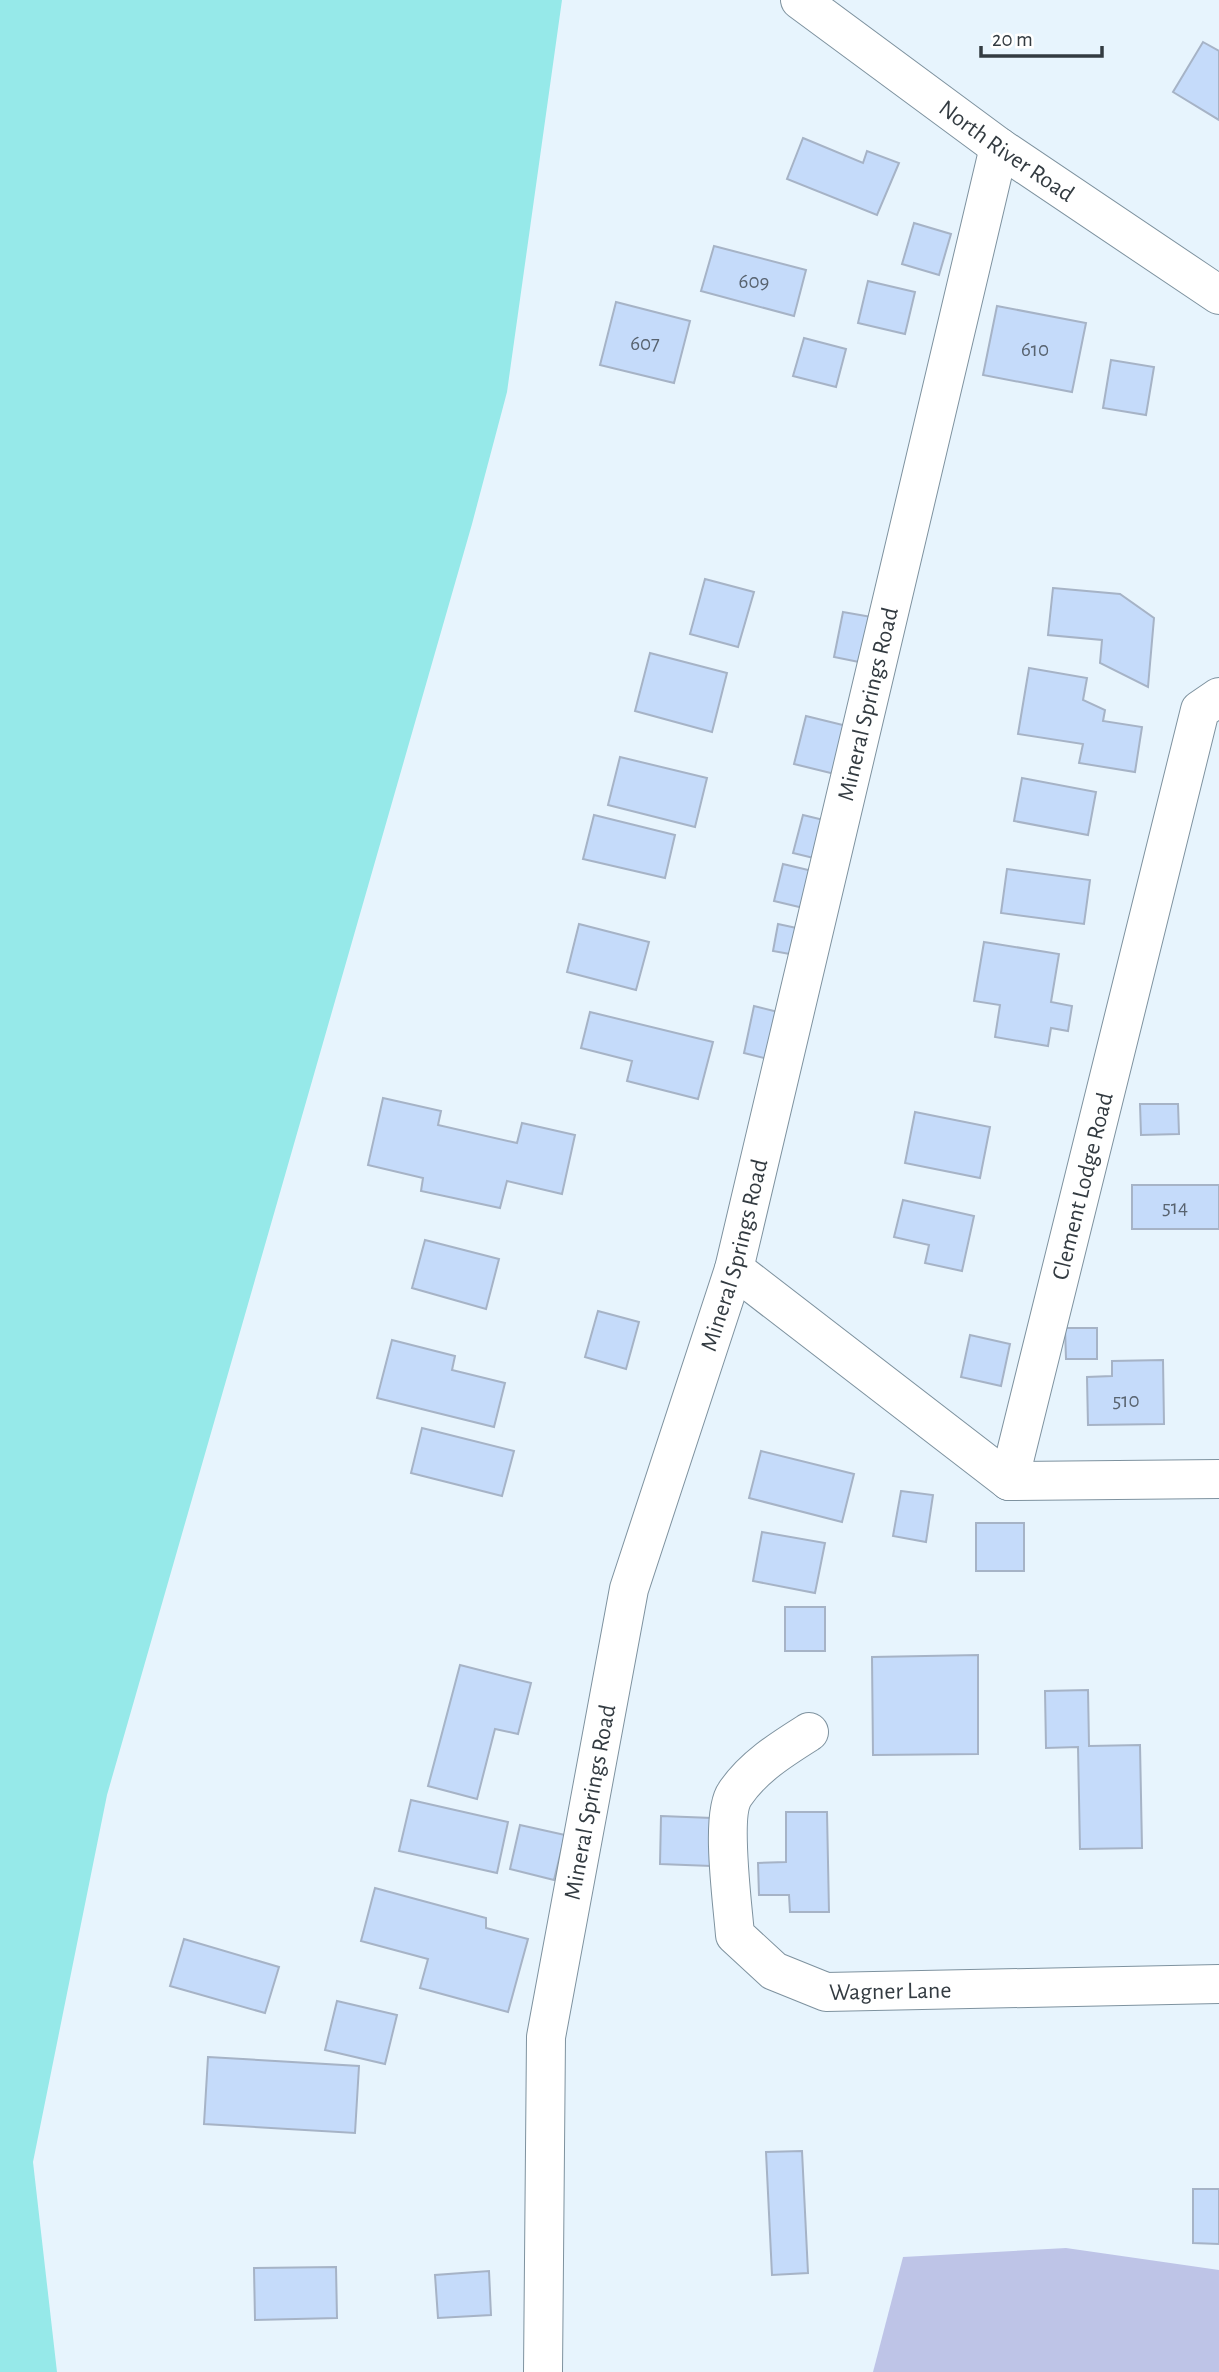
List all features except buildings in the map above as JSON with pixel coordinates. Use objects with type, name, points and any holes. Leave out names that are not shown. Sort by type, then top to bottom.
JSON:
[{"type":"street","name":"North River Road","points":[[800,0],[999,147],[1219,295]]},
{"type":"street","name":"Mineral Springs Road","points":[[543,2372],[546,2037],[629,1589],[734,1269],[999,147]]},
{"type":"street","name":"Clement Lodge Road","points":[[1009,1481],[1200,710],[1219,697]]},
{"type":"street","points":[[734,1269],[1009,1481],[1219,1479]]},
{"type":"street","name":"Wagner Lane","points":[[809,1732],[772,1754],[733,1797],[728,1849],[735,1934],[774,1970],[826,1992],[1219,1983]]},
{"type":"shaded area","points":[[0,0],[562,0],[507,392],[472,524],[107,1795],[33,2162],[57,2372],[0,2372]]},
{"type":"shaded area","points":[[1066,2248],[1219,2270],[1219,2372],[873,2372],[903,2257]]}]
